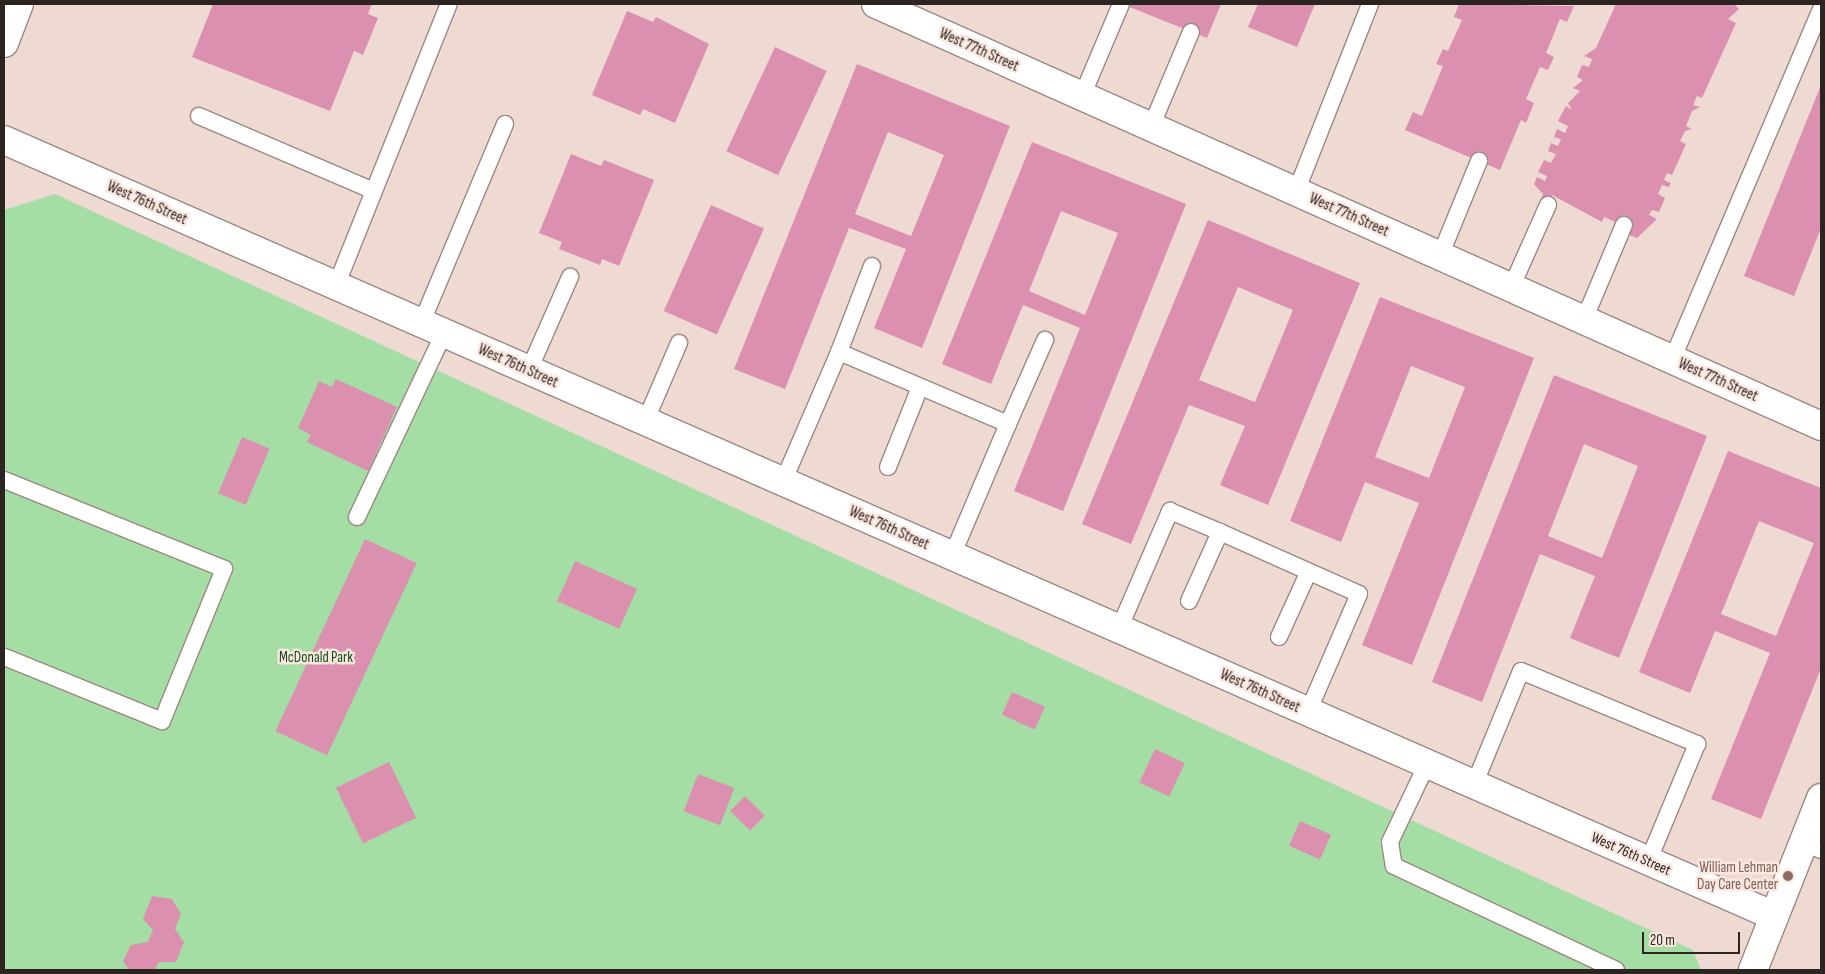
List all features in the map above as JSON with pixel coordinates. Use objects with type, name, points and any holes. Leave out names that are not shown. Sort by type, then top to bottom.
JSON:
[{"type":"street","points":[[4,43],[19,4]]},
{"type":"street","name":"West 77th Street","points":[[876,4],[1821,426]]},
{"type":"street","name":"West 76th Street","points":[[4,140],[1774,916]]},
{"type":"street","points":[[1754,970],[1774,916],[1812,846],[1821,798]]},
{"type":"lane","points":[[336,286],[448,4]]},
{"type":"lane","points":[[1082,96],[1121,4]]},
{"type":"lane","points":[[1296,192],[1370,4]]},
{"type":"lane","points":[[1672,360],[1821,9]]},
{"type":"lane","points":[[1151,127],[1191,32]]},
{"type":"lane","points":[[199,116],[374,191]]},
{"type":"lane","points":[[357,517],[432,328],[505,124]]},
{"type":"lane","points":[[1440,256],[1479,161]]},
{"type":"lane","points":[[1510,288],[1548,205]]},
{"type":"lane","points":[[1584,320],[1624,225]]},
{"type":"lane","points":[[783,482],[839,352],[872,266]]},
{"type":"lane","points":[[529,370],[570,277]]},
{"type":"lane","points":[[952,556],[1045,340]]},
{"type":"lane","points":[[646,422],[679,343]]},
{"type":"lane","points":[[839,352],[1008,424]]},
{"type":"lane","points":[[888,467],[920,387]]},
{"type":"lane","points":[[4,480],[224,569],[162,721],[4,658]]},
{"type":"lane","points":[[1119,629],[1170,511],[1220,532],[1359,594],[1308,712]]},
{"type":"lane","points":[[1189,601],[1220,532]]},
{"type":"lane","points":[[1279,637],[1308,572]]},
{"type":"lane","points":[[1474,784],[1521,671],[1697,744],[1648,862]]},
{"type":"lane","points":[[1427,764],[1390,842],[1388,851],[1394,866],[1616,970]]},
{"type":"green space","name":"McDonald Park","points":[[55,194],[1693,950],[1701,970],[4,970],[4,210]]},
{"type":"building","points":[[213,4],[372,4],[368,14],[378,18],[363,55],[354,51],[330,111],[192,57]]},
{"type":"building","points":[[1122,4],[1221,4],[1207,38]]},
{"type":"building","points":[[1258,4],[1315,4],[1297,47],[1248,27]]},
{"type":"building","points":[[1459,4],[1574,6],[1567,22],[1560,19],[1546,53],[1554,57],[1548,70],[1540,67],[1526,99],[1534,103],[1526,123],[1521,120],[1500,170],[1405,130],[1413,112],[1422,116],[1443,66],[1436,64],[1443,49],[1448,51],[1462,20],[1454,17]]},
{"type":"building","points":[[1616,4],[1734,4],[1739,9],[1728,19],[1736,23],[1702,98],[1697,96],[1693,105],[1700,107],[1692,111],[1686,126],[1692,129],[1685,131],[1680,141],[1686,144],[1672,175],[1667,173],[1664,180],[1671,183],[1669,187],[1662,185],[1658,194],[1665,198],[1659,212],[1652,210],[1649,215],[1657,219],[1637,238],[1629,235],[1631,229],[1604,217],[1602,222],[1552,195],[1548,205],[1540,201],[1543,194],[1534,184],[1537,177],[1545,181],[1547,176],[1538,172],[1544,160],[1551,163],[1556,154],[1548,151],[1551,143],[1558,146],[1561,139],[1554,137],[1557,129],[1565,133],[1568,126],[1558,121],[1566,106],[1572,110],[1568,103],[1580,91],[1573,88],[1583,80],[1577,77],[1582,65],[1589,67],[1592,59],[1584,56],[1596,48]]},
{"type":"building","points":[[627,11],[653,22],[656,17],[709,44],[675,123],[643,109],[640,115],[592,95]]},
{"type":"building","points":[[775,47],[827,71],[778,175],[726,151]]},
{"type":"building","points":[[857,64],[1010,126],[922,348],[874,328],[906,249],[849,228],[785,389],[734,369]],"holes":[[[888,132],[944,155],[911,236],[855,214]]]},
{"type":"building","points":[[1821,85],[1821,228],[1794,296],[1744,276]]},
{"type":"building","points":[[1032,142],[1186,204],[1063,511],[1014,491],[1080,328],[1023,305],[991,384],[942,364]],"holes":[[[1061,211],[1118,233],[1085,315],[1029,291]]]},
{"type":"building","points":[[571,154],[601,166],[604,160],[654,180],[619,266],[602,259],[600,265],[559,249],[562,242],[539,233]]},
{"type":"building","points":[[711,205],[764,229],[717,335],[664,311]]},
{"type":"building","points":[[1208,220],[1360,283],[1268,505],[1220,485],[1245,426],[1189,405],[1131,544],[1082,524]],"holes":[[[1238,287],[1293,310],[1255,402],[1199,380]]]},
{"type":"building","points":[[1380,297],[1534,358],[1412,665],[1362,645],[1419,503],[1365,482],[1341,542],[1290,521]],"holes":[[[1411,366],[1465,387],[1429,478],[1375,457]]]},
{"type":"building","points":[[1554,375],[1707,436],[1619,658],[1570,638],[1595,576],[1540,554],[1482,702],[1432,682]],"holes":[[[1584,444],[1638,466],[1602,558],[1548,536]]]},
{"type":"building","points":[[336,379],[397,407],[368,471],[307,442],[311,435],[298,428],[319,381],[332,387]]},
{"type":"building","points":[[242,437],[270,449],[246,505],[218,493]]},
{"type":"building","points":[[1728,451],[1821,488],[1821,668],[1761,819],[1711,799],[1770,653],[1715,631],[1690,693],[1639,672]],"holes":[[[1759,521],[1814,543],[1776,636],[1721,614]]]},
{"type":"building","points":[[365,539],[417,563],[327,755],[275,731]]},
{"type":"building","points":[[575,561],[637,589],[619,629],[557,601]]},
{"type":"building","points":[[1012,692],[1045,707],[1035,729],[1002,715]]},
{"type":"building","points":[[1155,749],[1185,763],[1169,796],[1139,783]]},
{"type":"building","points":[[389,762],[416,818],[363,844],[336,788]]},
{"type":"building","points":[[698,774],[734,788],[720,825],[684,811]]},
{"type":"building","points":[[745,796],[765,816],[750,831],[730,811]]},
{"type":"building","points":[[1300,821],[1331,835],[1320,859],[1289,846]]},
{"type":"building","points":[[152,896],[172,899],[181,914],[175,929],[184,942],[176,962],[159,962],[155,970],[129,970],[123,961],[131,945],[148,942],[153,930],[143,919]]},
{"type":"place","name":"William Lehman Day Care Center","points":[[1788,876]]}]
